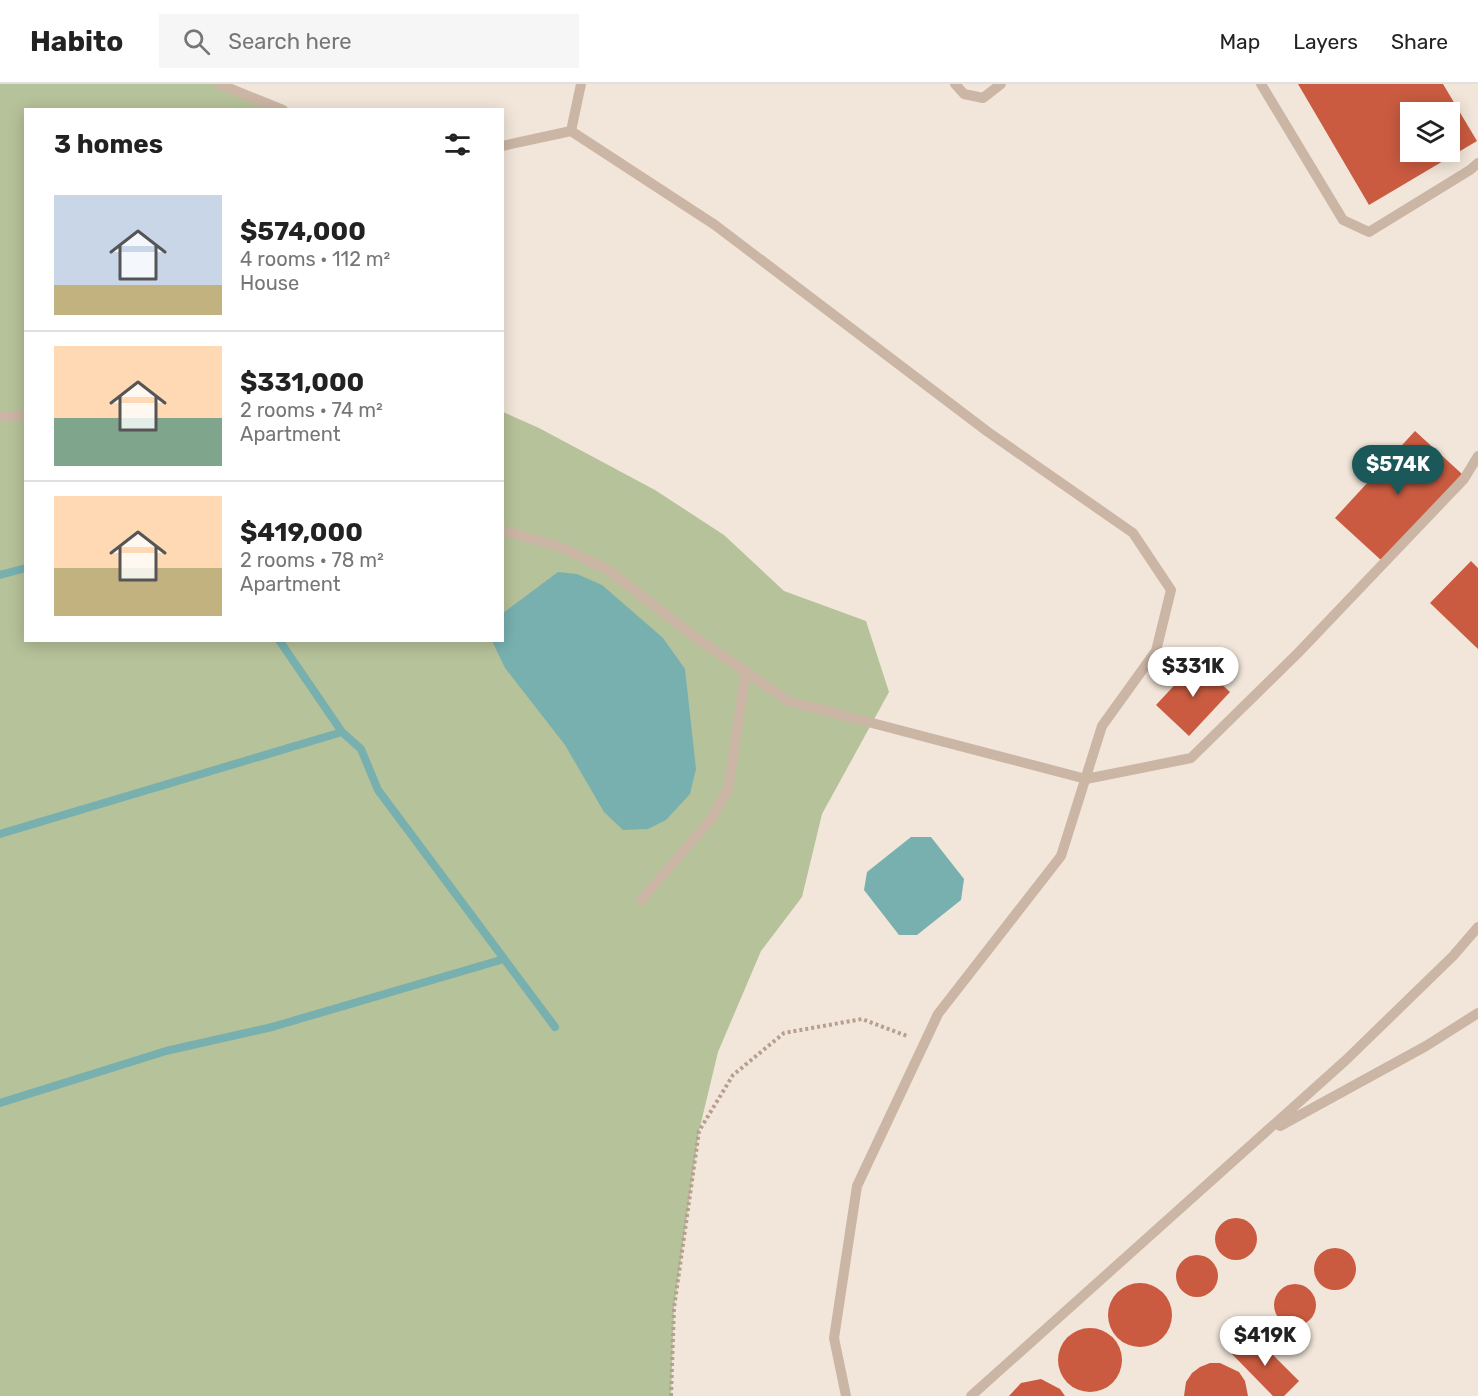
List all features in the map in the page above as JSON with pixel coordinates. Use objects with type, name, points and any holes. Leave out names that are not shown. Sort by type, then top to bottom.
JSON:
[{"type":"lane","points":[[219,84],[278,108]]},
{"type":"lane","points":[[571,131],[581,84]]},
{"type":"lane","points":[[955,84],[964,94],[983,98],[1001,84]]},
{"type":"lane","points":[[1261,84],[1343,220],[1369,232],[1478,163]]},
{"type":"lane","points":[[504,146],[571,131],[715,225],[988,432],[1133,533],[1171,590],[1156,651],[1102,726],[1060,856],[938,1014],[857,1186],[834,1338],[846,1396]]},
{"type":"lane","points":[[0,417],[24,415]]},
{"type":"lane","points":[[504,531],[563,548],[608,570],[788,701],[1086,778],[1191,758],[1298,653],[1464,478],[1478,456]]},
{"type":"lane","points":[[641,900],[711,818],[728,789],[746,671]]},
{"type":"lane","points":[[970,1396],[1266,1134],[1355,1052],[1453,956],[1478,927]]},
{"type":"lane","points":[[1266,1134],[1426,1046],[1478,1013]]},
{"type":"path","points":[[672,1396],[674,1308],[699,1131],[733,1075],[784,1033],[862,1019],[924,1043]]},
{"type":"green space","points":[[0,84],[219,84],[280,108],[24,108],[24,642],[504,642],[504,412],[539,428],[655,490],[724,535],[784,591],[866,621],[889,692],[822,814],[802,897],[761,951],[718,1052],[699,1131],[674,1308],[671,1396],[0,1396]]},
{"type":"water","points":[[558,572],[577,574],[602,585],[663,638],[685,669],[696,769],[690,794],[666,820],[648,829],[623,830],[604,812],[565,745],[505,668],[492,642],[504,642],[504,612]]},
{"type":"water","points":[[911,837],[931,837],[964,879],[961,900],[917,935],[899,935],[864,890],[867,872]]},
{"type":"building","points":[[1298,84],[1443,84],[1454,102],[1400,102],[1400,162],[1442,162],[1369,205]]},
{"type":"building","points":[[1460,112],[1477,141],[1460,151]]},
{"type":"building","points":[[1415,431],[1462,474],[1382,561],[1335,518]]},
{"type":"building","points":[[1471,561],[1478,568],[1478,649],[1430,603]]},
{"type":"building","points":[[1197,661],[1230,692],[1189,736],[1156,705]]},
{"type":"building","points":[[1236,1218],[1251,1224],[1257,1239],[1251,1254],[1236,1260],[1221,1254],[1215,1239],[1221,1224]]},
{"type":"building","points":[[1335,1248],[1350,1254],[1356,1269],[1350,1284],[1335,1290],[1320,1284],[1314,1269],[1320,1254]]},
{"type":"building","points":[[1197,1255],[1212,1261],[1218,1276],[1212,1291],[1197,1297],[1182,1291],[1176,1276],[1182,1261]]},
{"type":"building","points":[[1140,1283],[1158,1288],[1163,1292],[1167,1297],[1172,1315],[1167,1333],[1163,1338],[1158,1342],[1140,1347],[1122,1342],[1117,1338],[1113,1333],[1108,1315],[1113,1297],[1117,1292],[1122,1288]]},
{"type":"building","points":[[1295,1284],[1310,1290],[1316,1305],[1310,1320],[1295,1326],[1280,1320],[1274,1305],[1280,1290]]},
{"type":"building","points":[[1090,1328],[1108,1333],[1113,1337],[1117,1342],[1122,1360],[1117,1378],[1113,1383],[1108,1387],[1090,1392],[1072,1387],[1067,1383],[1063,1378],[1058,1360],[1063,1342],[1067,1337],[1072,1333]]},
{"type":"building","points":[[1252,1334],[1299,1381],[1284,1396],[1273,1396],[1232,1354]]},
{"type":"building","points":[[1210,1363],[1220,1363],[1239,1372],[1245,1381],[1248,1396],[1184,1396],[1186,1382],[1192,1373]]},
{"type":"building","points":[[1041,1379],[1060,1389],[1065,1396],[1009,1396],[1021,1383]]},
{"type":"waterway","points":[[0,575],[24,569]]},
{"type":"waterway","points":[[280,642],[342,732]]},
{"type":"waterway","points":[[0,834],[342,732],[361,749],[378,790],[555,1027]]},
{"type":"waterway","points":[[0,1103],[166,1051],[272,1027],[504,959]]}]
